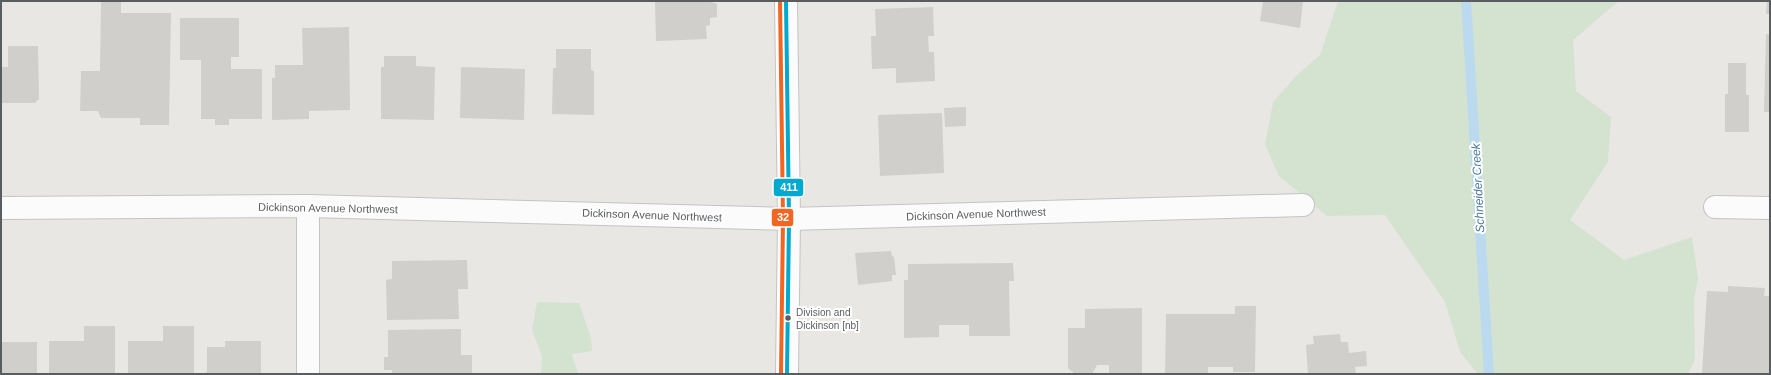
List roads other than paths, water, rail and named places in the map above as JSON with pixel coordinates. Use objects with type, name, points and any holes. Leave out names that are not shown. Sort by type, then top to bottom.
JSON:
[{"type":"street","points":[[786,1],[789,219],[787,374]]},
{"type":"street","name":"Dickinson Avenue Northwest","points":[[1,208],[308,206],[789,219],[1303,205]]},
{"type":"street","points":[[308,206],[308,374]]},
{"type":"street","points":[[1715,207],[1770,208]]},
{"type":"waterway","name":"Schneider Creek","points":[[1466,1],[1489,374]]},
{"type":"place","name":"Division and Dickinson [nb]","points":[[788,318]]}]
